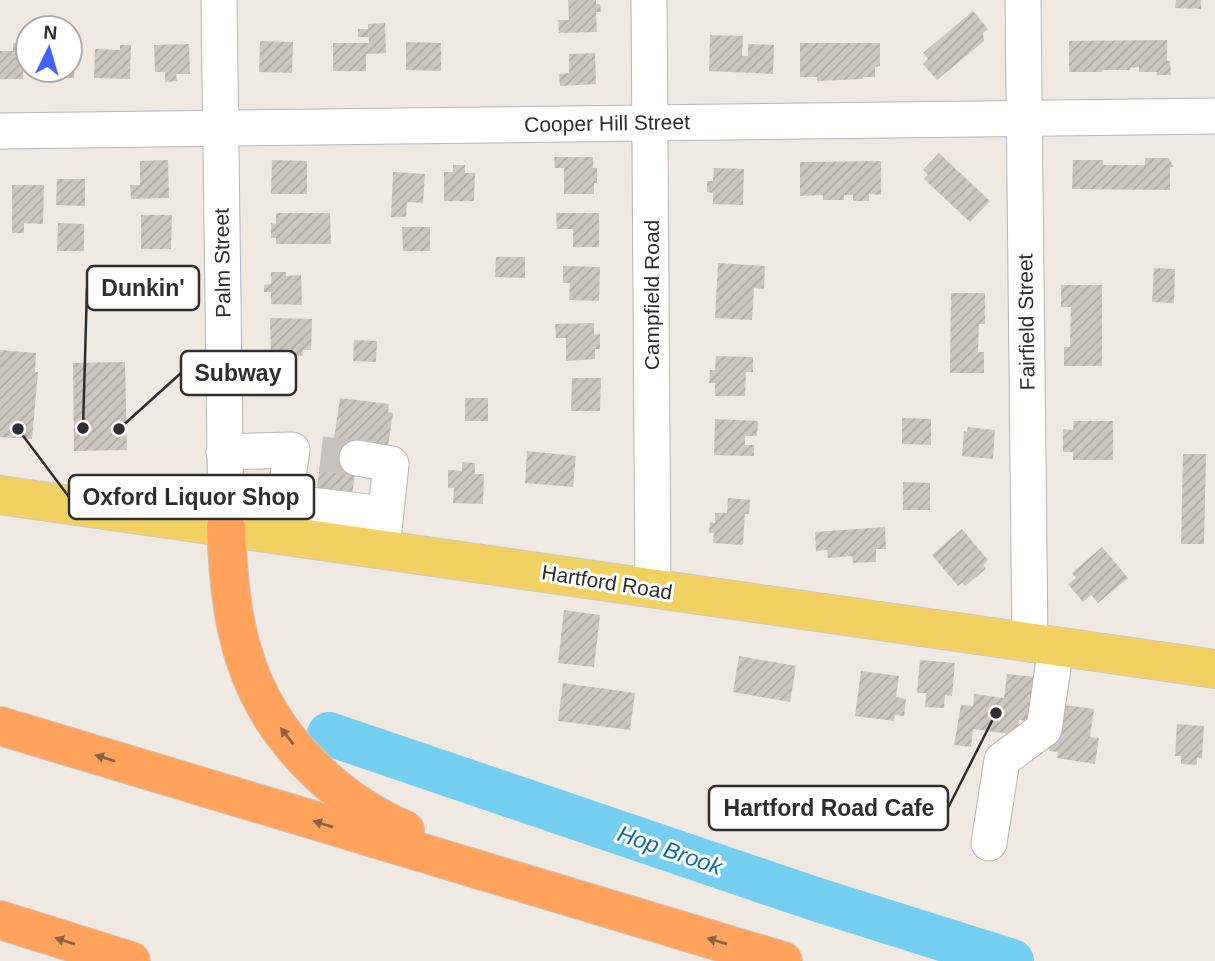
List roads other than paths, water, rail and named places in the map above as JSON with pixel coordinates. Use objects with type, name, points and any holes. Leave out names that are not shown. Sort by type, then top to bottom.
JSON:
[{"type":"highway","points":[[226,527],[232,600],[244,657],[265,705],[297,749],[345,797],[369,813],[398,828],[552,892]]},
{"type":"highway","points":[[0,726],[783,961]]},
{"type":"highway","points":[[0,920],[131,961]]},
{"type":"main road","name":"Hartford Road","points":[[0,495],[226,527],[297,482],[385,517],[653,589],[1215,669]]},
{"type":"street","name":"Palm Street","points":[[219,0],[226,527]]},
{"type":"street","name":"Campfield Road","points":[[649,0],[653,589]]},
{"type":"street","name":"Fairfield Street","points":[[989,842],[1002,760],[1044,729],[1024,118],[1023,0]]},
{"type":"street","name":"Cooper Hill Street","points":[[0,131],[1215,116]]},
{"type":"street","points":[[224,452],[297,482]]},
{"type":"street","points":[[355,470],[391,464],[385,517]]},
{"type":"waterway","name":"Hop Brook","points":[[329,734],[815,899],[1012,961]]},
{"type":"tunnel","points":[[321,454],[357,458]]},
{"type":"place","name":"Dunkin'","points":[[83,428]]},
{"type":"place","name":"Oxford Liquor Shop","points":[[18,429]]},
{"type":"place","name":"Subway","points":[[119,429]]},
{"type":"place","name":"Hartford Road Cafe","points":[[996,713]]}]
